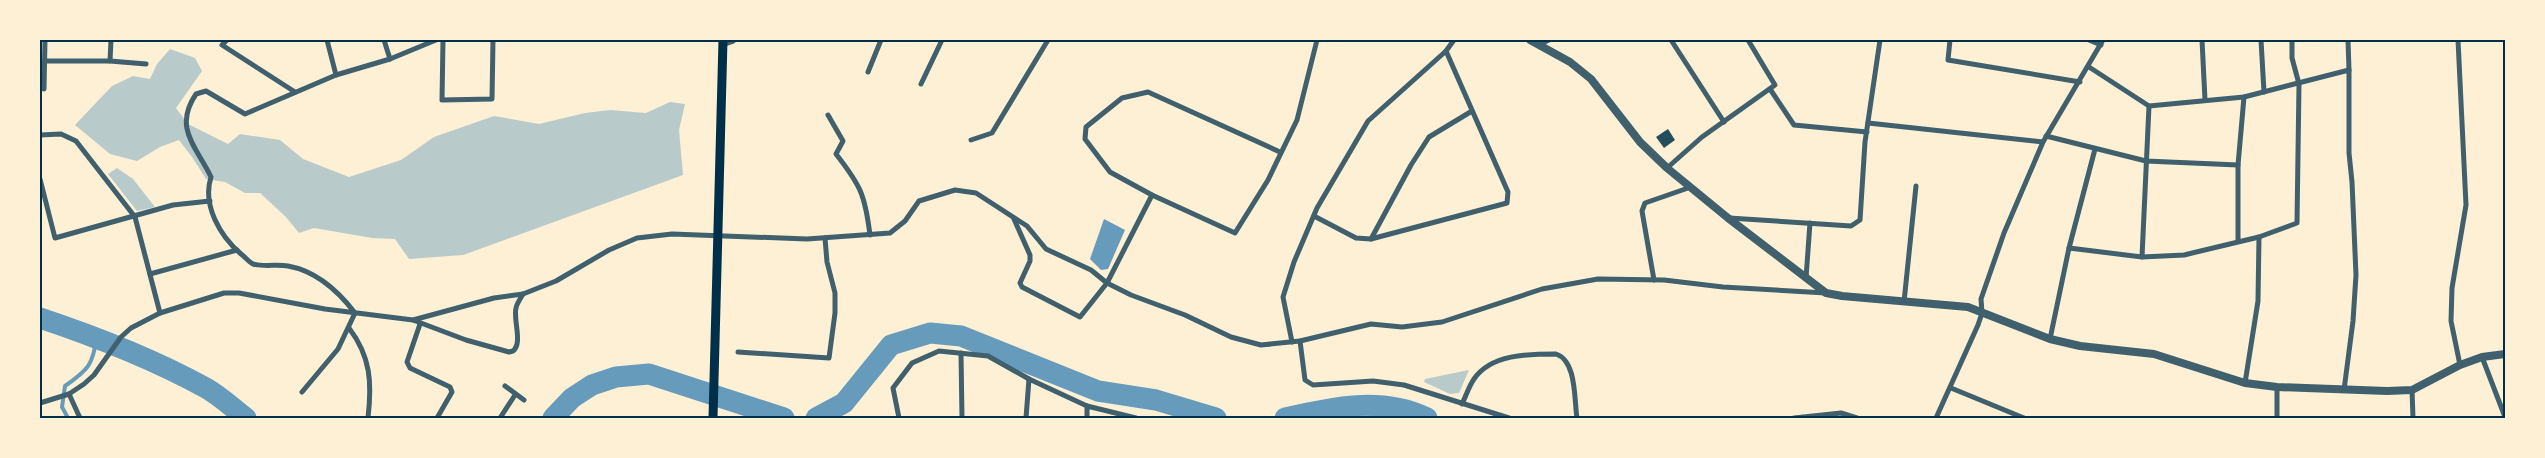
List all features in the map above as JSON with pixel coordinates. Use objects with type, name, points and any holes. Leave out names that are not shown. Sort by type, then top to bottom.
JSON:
[{"type":"main road","points":[[713,417],[723,41]]},
{"type":"street","points":[[44,89],[45,40]]},
{"type":"street","points":[[110,61],[111,40]]},
{"type":"street","points":[[216,40],[295,92]]},
{"type":"street","points":[[222,45],[227,40]]},
{"type":"street","points":[[327,40],[336,75]]},
{"type":"street","points":[[384,40],[390,59]]},
{"type":"street","points":[[356,313],[340,294],[305,271],[288,266],[252,264],[219,230],[207,189],[210,177],[187,135],[186,117],[189,105],[196,94],[206,92],[246,114],[336,75],[390,59],[436,40]]},
{"type":"street","points":[[443,40],[442,100],[492,99],[493,40]]},
{"type":"street","points":[[723,41],[732,40]]},
{"type":"street","points":[[868,72],[881,40]]},
{"type":"street","points":[[921,84],[942,40]]},
{"type":"street","points":[[971,140],[992,132],[1048,40]]},
{"type":"street","points":[[1280,152],[1148,92],[1122,98],[1086,127],[1085,139],[1110,172],[1152,195],[1235,233],[1268,180],[1297,120],[1316,40]]},
{"type":"street","points":[[1292,342],[1283,297],[1294,262],[1314,216],[1368,121],[1446,51],[1454,40]]},
{"type":"street","points":[[1530,40],[1570,62],[1591,79],[1640,142],[1667,168],[1728,218],[1826,293]]},
{"type":"street","points":[[1540,44],[1549,40]]},
{"type":"street","points":[[1671,40],[1724,122]]},
{"type":"street","points":[[1667,168],[1702,137],[1775,85],[1748,40]]},
{"type":"street","points":[[1728,218],[1851,226],[1860,220],[1868,122],[1880,40]]},
{"type":"street","points":[[1950,40],[1948,60],[2080,82]]},
{"type":"street","points":[[1936,418],[1951,388],[1982,313],[1981,299],[2000,243],[2043,142],[2089,67],[2102,42],[2089,40]]},
{"type":"street","points":[[2202,40],[2205,100]]},
{"type":"street","points":[[2261,40],[2264,92]]},
{"type":"street","points":[[2069,248],[2142,256],[2184,255],[2258,237],[2297,224],[2299,84],[2292,58],[2292,40]]},
{"type":"street","points":[[2344,390],[2353,321],[2356,275],[2349,153],[2348,40]]},
{"type":"street","points":[[2458,40],[2466,205],[2452,288],[2452,321],[2460,365]]},
{"type":"street","points":[[1314,216],[1356,238],[1371,239],[1507,203],[1508,192],[1446,51]]},
{"type":"street","points":[[45,61],[110,61],[146,64]]},
{"type":"street","points":[[2089,67],[2149,106],[2244,96],[2299,84],[2349,70]]},
{"type":"street","points":[[1770,89],[1794,124],[1867,132]]},
{"type":"street","points":[[2238,241],[2238,165],[2244,96]]},
{"type":"street","points":[[2142,256],[2149,106]]},
{"type":"street","points":[[1371,239],[1411,165],[1429,138],[1472,111]]},
{"type":"street","points":[[828,115],[843,141],[836,154],[857,181],[866,206],[870,235]]},
{"type":"street","points":[[1868,122],[2043,142]]},
{"type":"street","points":[[40,135],[61,134],[76,141],[135,217],[160,313]]},
{"type":"street","points":[[2046,136],[2146,161],[2238,165]]},
{"type":"street","points":[[2050,340],[2069,248],[2095,149]]},
{"type":"street","points":[[40,179],[55,238],[173,205],[210,201]]},
{"type":"street","points":[[1904,302],[1916,186]]},
{"type":"street","points":[[1654,280],[1642,211],[1645,203],[1691,187]]},
{"type":"street","points":[[40,403],[69,394],[94,375],[121,338],[131,328],[160,313],[224,293],[239,293],[356,313],[413,320],[494,298],[524,294],[556,281],[609,250],[637,238],[672,234],[717,237],[824,238],[890,233],[905,221],[919,201],[955,190],[976,193],[1027,226],[1046,249],[1091,270],[1107,283],[1131,295],[1185,315],[1231,337],[1261,345],[1300,341],[1371,324],[1402,328],[1442,322],[1542,289],[1598,279],[1654,280],[1766,290],[1826,293],[1968,307],[2050,340],[2080,346],[2154,354],[2245,383],[2277,387],[2344,390],[2412,390],[2460,365],[2482,357],[2505,354]]},
{"type":"street","points":[[1014,217],[1030,255],[1030,261],[1020,283],[1022,287],[1080,317],[1107,283],[1152,195]]},
{"type":"street","points":[[1806,278],[1810,223]]},
{"type":"street","points":[[2245,383],[2258,301],[2258,237]]},
{"type":"street","points":[[738,352],[829,358],[835,313],[835,293],[827,262],[824,238]]},
{"type":"street","points":[[150,274],[237,250]]},
{"type":"street","points":[[413,320],[466,340],[509,352],[513,351],[518,343],[514,321],[516,307],[524,294]]},
{"type":"street","points":[[302,392],[333,356],[356,313]]},
{"type":"street","points":[[420,324],[406,362],[410,368],[450,387],[452,392],[437,418]]},
{"type":"street","points":[[349,328],[362,345],[368,369],[370,397],[368,418]]},
{"type":"street","points":[[1300,341],[1305,380],[1313,385],[1373,381],[1404,385],[1509,418]]},
{"type":"street","points":[[899,418],[893,388],[912,363],[939,351],[988,356],[1029,379],[1087,406],[1136,418]]},
{"type":"street","points":[[961,353],[962,418]]},
{"type":"street","points":[[1462,404],[1473,380],[1483,368],[1495,361],[1556,354],[1561,356],[1570,368],[1577,418]]},
{"type":"street","points":[[2482,357],[2505,416]]},
{"type":"street","points":[[1026,418],[1029,379]]},
{"type":"street","points":[[505,386],[524,400]]},
{"type":"street","points":[[2276,418],[2277,387]]},
{"type":"street","points":[[1951,388],[2024,418]]},
{"type":"street","points":[[2412,390],[2413,418]]},
{"type":"street","points":[[69,394],[80,418]]},
{"type":"street","points":[[500,418],[515,395]]},
{"type":"street","points":[[1087,406],[1087,418]]},
{"type":"street","points":[[1794,418],[1841,413],[1857,418]]},
{"type":"shaded area","points":[[170,49],[195,58],[202,71],[176,108],[188,124],[228,144],[240,134],[280,140],[303,159],[349,177],[401,160],[434,137],[494,116],[539,124],[585,113],[610,110],[646,113],[670,102],[685,104],[679,130],[683,175],[463,255],[409,259],[395,239],[372,238],[314,228],[299,233],[286,217],[260,193],[245,193],[225,182],[206,179],[179,140],[160,147],[137,161],[110,154],[75,125],[112,86],[133,76],[150,79],[157,64]]},
{"type":"shaded area","points":[[117,168],[133,179],[155,207],[137,211],[108,174]]},
{"type":"shaded area","points":[[1469,370],[1459,393],[1450,394],[1424,382],[1425,379]]},
{"type":"shaded area","points":[[1350,412],[1403,418],[1319,418],[1326,415]]},
{"type":"water","points":[[1104,219],[1125,230],[1108,269],[1101,270],[1090,259]]},
{"type":"building","points":[[1668,129],[1675,140],[1664,148],[1656,137]]},
{"type":"waterway","points":[[40,318],[104,341],[186,377],[211,391],[246,418]]},
{"type":"waterway","points":[[816,418],[844,403],[891,345],[930,333],[961,336],[1098,391],[1156,400],[1216,418]]},
{"type":"waterway","points":[[68,418],[62,407],[65,386],[79,376],[88,366],[94,354],[97,336]]},
{"type":"waterway","points":[[553,418],[572,398],[592,385],[616,377],[649,374],[784,418]]},
{"type":"waterway","points":[[1285,418],[1339,407],[1375,405],[1410,411],[1427,418]]}]
